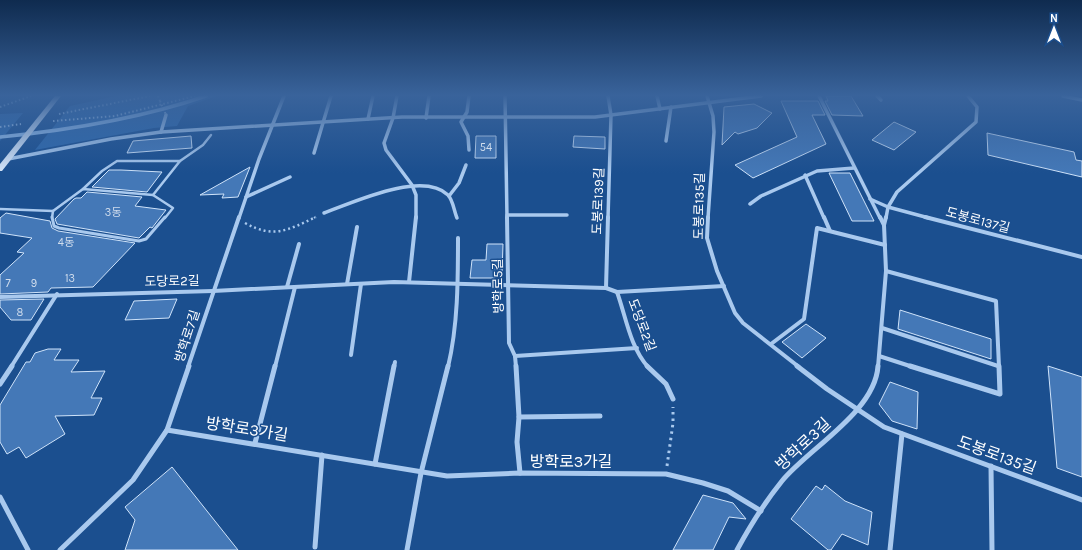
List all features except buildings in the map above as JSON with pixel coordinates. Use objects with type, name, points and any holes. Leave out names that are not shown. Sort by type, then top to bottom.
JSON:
[{"type":"main road","points":[[0,169],[38,122]]},
{"type":"street","points":[[162,132],[164,122]]},
{"type":"street","points":[[8,159],[111,139],[162,132],[312,122]]},
{"type":"street","points":[[314,153],[324,122]]},
{"type":"street","points":[[392,122],[384,147],[412,185],[416,195],[417,211],[409,282]]},
{"type":"street","points":[[462,122],[468,136],[469,150]]},
{"type":"street","name":"방학로5길","points":[[505,122],[509,343],[515,356],[519,418],[517,442],[520,473]]},
{"type":"street","name":"도봉로139길","points":[[606,288],[611,122]]},
{"type":"street","points":[[666,141],[669,122]]},
{"type":"street","name":"도봉로135길","points":[[713,122],[714,132],[708,198],[707,238],[717,271],[735,313],[743,323],[856,409],[884,427],[1082,500]]},
{"type":"street","points":[[831,122],[884,225]]},
{"type":"street","name":"방학로3길","points":[[737,550],[782,480],[843,425],[870,390],[878,371],[886,271],[884,225],[888,207],[897,192],[976,122]]},
{"type":"street","name":"방학로7길","points":[[60,550],[133,480],[167,430],[213,291],[272,124]]},
{"type":"street","points":[[449,196],[459,182],[466,165]]},
{"type":"street","points":[[750,204],[761,196],[805,175],[817,171],[854,168]]},
{"type":"street","points":[[805,175],[830,231]]},
{"type":"street","points":[[246,197],[290,177]]},
{"type":"street","points":[[324,213],[360,199],[392,189],[412,185],[423,185],[444,192],[449,196],[457,218]]},
{"type":"street","name":"도봉로137길","points":[[870,199],[888,207],[1082,257]]},
{"type":"street","points":[[507,215],[567,215]]},
{"type":"street","points":[[347,284],[358,227]]},
{"type":"street","points":[[770,344],[804,319],[817,228],[885,246]]},
{"type":"street","points":[[407,550],[421,473],[451,354],[458,285],[458,238]]},
{"type":"street","points":[[287,286],[299,244]]},
{"type":"street","points":[[879,356],[1000,394],[996,301],[886,271]]},
{"type":"street","name":"도당로2길","points":[[0,298],[57,294],[213,291],[287,286],[409,282],[458,285],[606,288],[618,292],[724,286]]},
{"type":"street","points":[[351,355],[361,284]]},
{"type":"street","points":[[255,444],[295,286]]},
{"type":"street","name":"도당로2길","points":[[618,292],[636,348],[646,365],[665,380],[673,398]]},
{"type":"street","points":[[0,384],[57,294]]},
{"type":"street","points":[[882,328],[998,366]]},
{"type":"street","points":[[515,356],[636,348]]},
{"type":"street","points":[[374,464],[395,362]]},
{"type":"street","points":[[519,418],[600,416]]},
{"type":"street","name":"방학로3가길","points":[[167,430],[322,455],[421,473],[447,476],[520,473],[666,474],[689,479],[737,495],[761,511]]},
{"type":"street","points":[[890,550],[902,434]]},
{"type":"street","points":[[315,547],[322,455]]},
{"type":"street","points":[[991,466],[992,550]]},
{"type":"street","points":[[0,497],[28,550]]},
{"type":"lane","points":[[153,195],[180,161],[203,145],[211,135]]},
{"type":"lane","points":[[0,209],[53,211],[83,189],[102,171],[117,161],[180,161]]},
{"type":"lane","points":[[53,211],[52,218],[54,226],[59,228],[139,241],[146,240],[173,208],[153,195],[83,189]]},
{"type":"path","points":[[0,127],[20,126],[22,123]]},
{"type":"path","points":[[238,221],[263,232],[274,233],[289,229],[324,213]]},
{"type":"path","points":[[666,474],[673,422],[673,398]]},
{"type":"shaded area","points":[[0,122],[16,122],[0,141]]},
{"type":"shaded area","points":[[58,122],[179,122],[177,126],[154,128],[35,150]]},
{"type":"waterway","points":[[0,137],[52,131],[106,122]]}]
